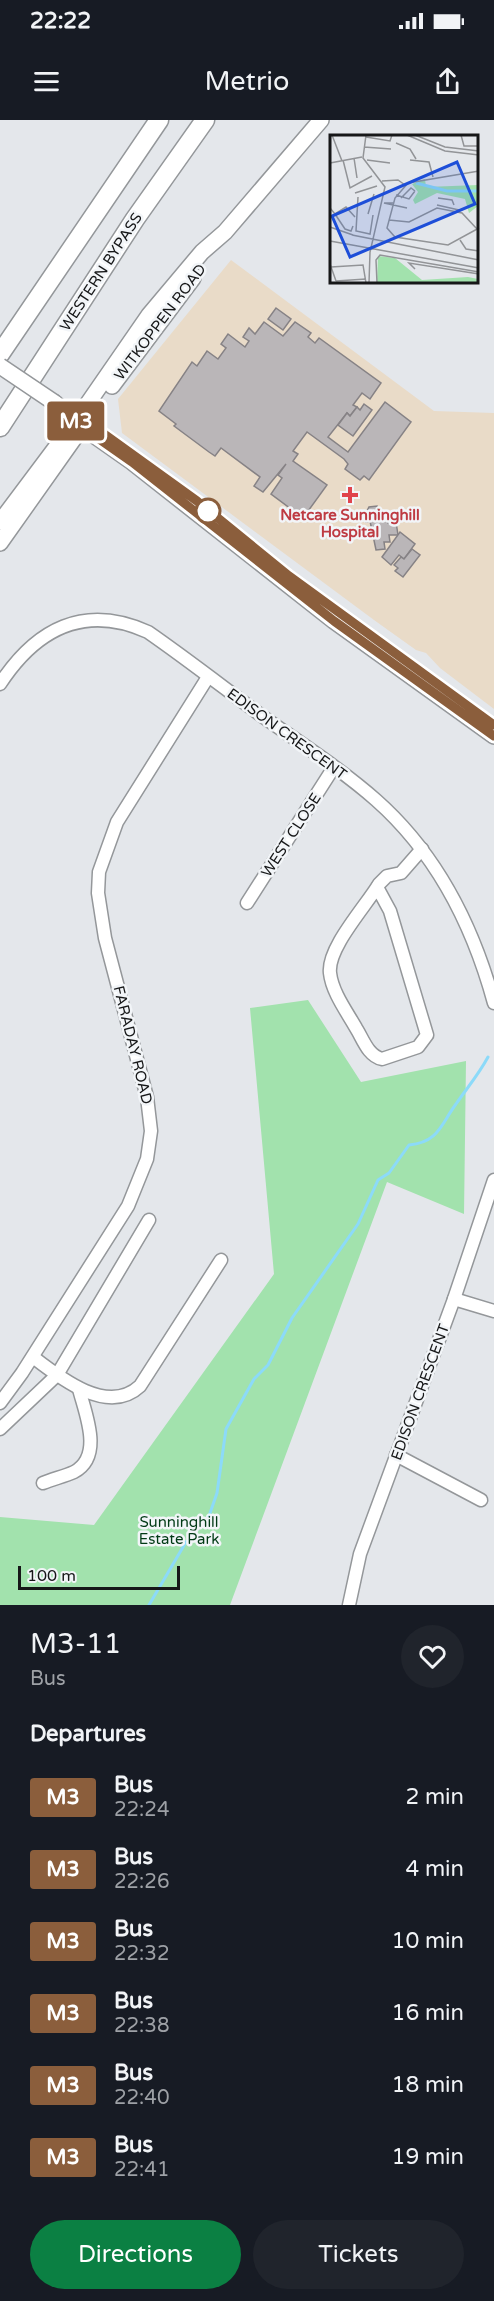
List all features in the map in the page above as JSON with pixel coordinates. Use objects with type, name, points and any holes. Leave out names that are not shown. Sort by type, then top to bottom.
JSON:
[{"type":"highway","points":[[0,354],[159,120]]},
{"type":"highway","name":"WESTERN BYPASS","points":[[0,427],[135,219],[205,120]]},
{"type":"main road","name":"WITKOPPEN ROAD","points":[[0,522],[149,315],[202,252],[213,245],[321,120]]},
{"type":"main road","points":[[0,366],[197,501],[289,576],[494,725]]},
{"type":"main road","name":"WITKOPPEN ROAD","points":[[0,543],[74,417]]},
{"type":"main road","points":[[74,417],[334,621],[494,736]]},
{"type":"street","name":"EDISON CRESCENT","points":[[0,684],[14,663],[51,631],[83,620],[118,621],[148,632],[376,800],[422,849],[457,904],[492,985],[494,1003]]},
{"type":"street","name":"FARADAY ROAD","points":[[0,1403],[33,1357],[128,1206],[147,1159],[151,1131],[147,1097],[105,938],[99,903],[99,872],[117,822],[208,677]]},
{"type":"street","name":"WEST CLOSE","points":[[247,903],[334,767]]},
{"type":"street","points":[[377,887],[390,911],[427,1029],[426,1041],[422,1044],[382,1059],[372,1055],[348,1014],[330,974],[330,965],[337,946],[377,887],[387,876],[397,875],[408,868],[422,849]]},
{"type":"street","name":"EDISON CRESCENT","points":[[349,1605],[360,1554],[454,1299],[494,1180]]},
{"type":"street","points":[[0,1429],[57,1375],[149,1220]]},
{"type":"street","points":[[33,1357],[79,1389],[116,1396],[133,1393],[140,1386],[221,1260]]},
{"type":"street","points":[[454,1299],[494,1311]]},
{"type":"street","points":[[43,1482],[75,1471],[85,1462],[89,1453],[90,1435],[79,1389]]},
{"type":"street","points":[[396,1455],[481,1500]]},
{"type":"shaded area","name":"Netcare Sunninghill Hospital","points":[[231,260],[434,411],[494,413],[494,709],[440,668],[426,653],[416,650],[374,620],[122,433],[118,399]]},
{"type":"green space","name":"Sunninghill Estate Park","points":[[308,1000],[361,1082],[466,1061],[464,1214],[387,1182],[230,1605],[0,1605],[0,1517],[94,1525],[274,1274],[250,1008]]},
{"type":"building","points":[[276,308],[291,319],[283,330],[268,319]]},
{"type":"building","points":[[264,322],[283,336],[295,322],[311,333],[308,337],[315,343],[319,338],[381,383],[370,399],[362,393],[353,405],[357,407],[350,416],[347,413],[328,437],[348,452],[385,402],[411,422],[369,480],[364,476],[360,480],[345,469],[348,464],[344,459],[307,432],[293,451],[298,454],[293,461],[327,485],[303,518],[271,494],[282,478],[278,475],[286,464],[263,492],[254,486],[260,477],[221,448],[215,456],[174,426],[176,424],[159,411],[192,362],[197,366],[207,351],[218,359],[226,348],[221,344],[228,334],[245,347],[249,341],[243,337],[249,328],[255,334]]},
{"type":"building","points":[[364,404],[372,410],[353,436],[338,425],[347,413],[350,416],[357,407],[360,410]]},
{"type":"building","points":[[377,506],[377,512],[387,511],[388,523],[396,522],[398,535],[389,535],[390,542],[384,542],[385,549],[376,550],[370,521],[366,522],[365,515],[369,507]]},
{"type":"building","points":[[400,532],[415,544],[404,559],[399,555],[391,565],[382,557]]},
{"type":"building","points":[[412,549],[420,555],[403,577],[395,571],[398,568],[394,565],[401,557],[404,559]]},
{"type":"waterway","points":[[149,1605],[186,1542],[209,1516],[217,1493],[226,1429],[254,1379],[268,1365],[292,1318],[358,1224],[378,1180],[389,1173],[409,1145],[427,1140],[438,1131],[488,1057]]},
{"type":"bus line","name":"M3","points":[[494,725],[289,576],[197,501],[103,431],[79,416],[75,422],[132,462],[334,621],[494,736]]},
{"type":"place","name":"Netcare Sunninghill Hospital","points":[[350,495]]}]
